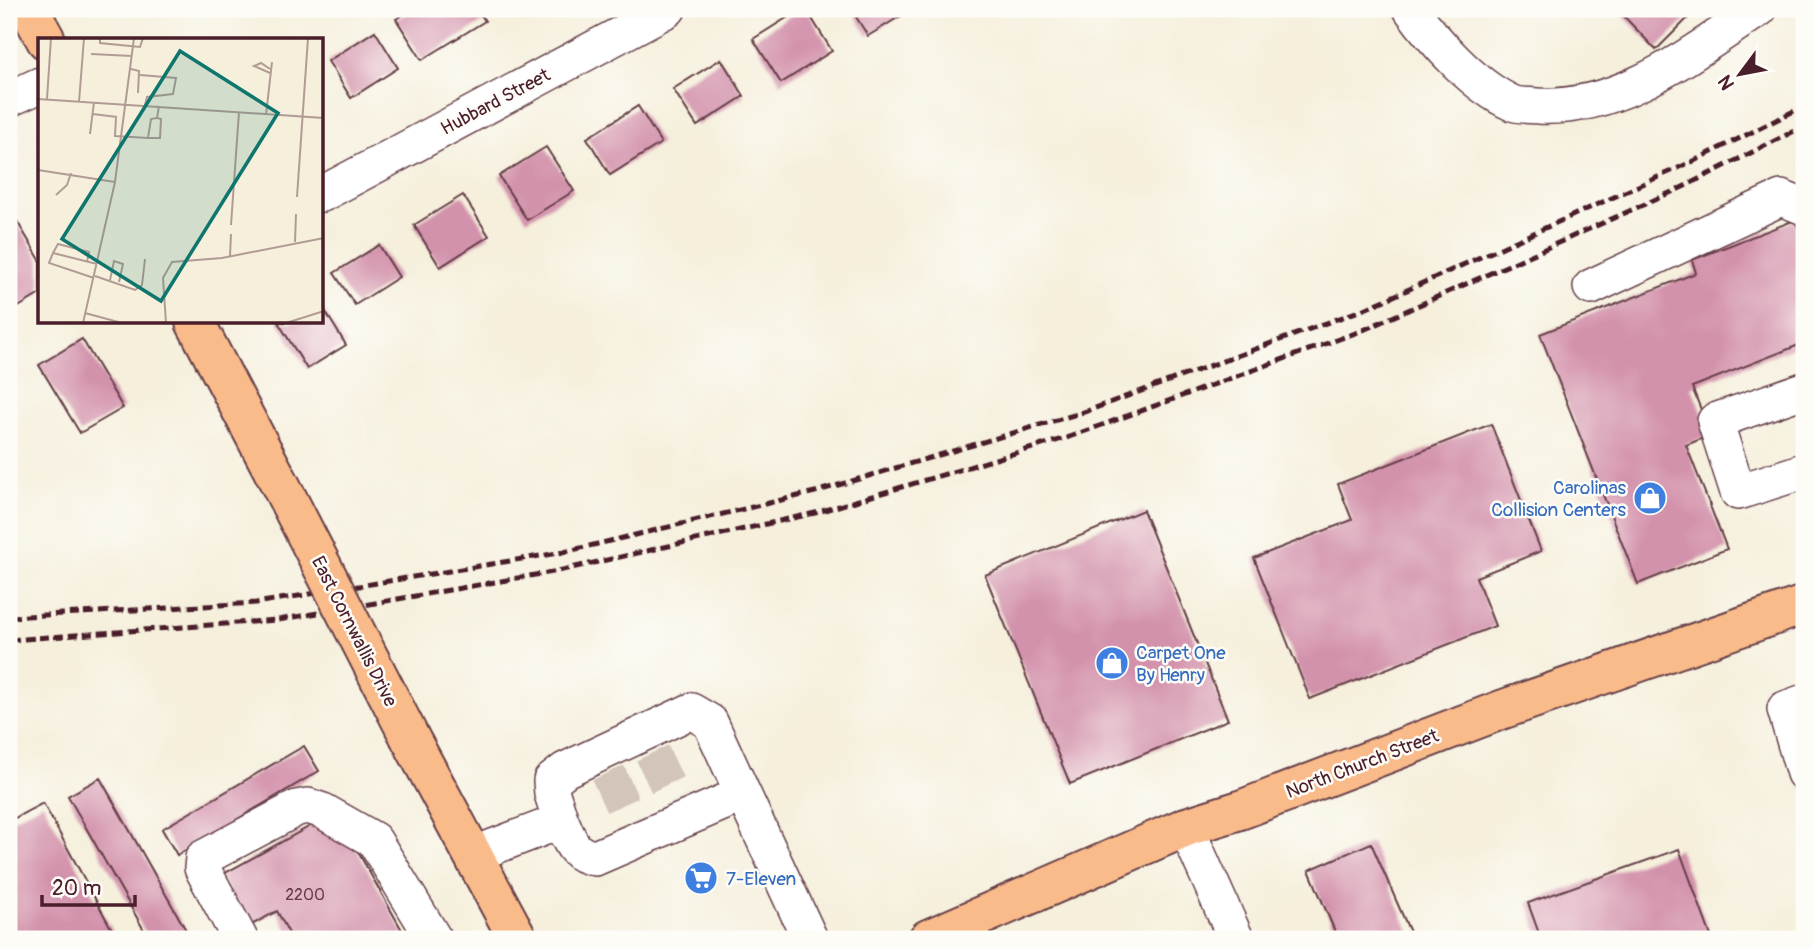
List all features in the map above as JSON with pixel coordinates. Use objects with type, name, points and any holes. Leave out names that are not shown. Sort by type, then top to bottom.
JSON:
[{"type":"main road","points":[[29,9],[45,38]]},
{"type":"main road","name":"East Cornwallis Drive","points":[[196,324],[410,738],[518,939]]},
{"type":"main road","name":"North Church Street","points":[[928,939],[1186,827],[1240,810],[1501,710],[1804,605]]},
{"type":"street","name":"Hubbard Street","points":[[324,193],[668,9]]},
{"type":"street","points":[[1411,9],[1427,31],[1490,91],[1515,105],[1561,107],[1599,100],[1645,82],[1759,9]]},
{"type":"street","points":[[9,99],[38,86]]},
{"type":"street","points":[[1591,287],[1781,198],[1804,207]]},
{"type":"street","points":[[1804,390],[1715,421],[1738,492],[1804,471]]},
{"type":"street","points":[[1804,702],[1785,709],[1804,773]]},
{"type":"street","points":[[743,794],[679,811],[634,831],[595,858],[583,857],[576,852],[561,821],[552,794],[551,781],[565,770],[603,764],[648,743],[691,712],[710,722],[810,939]]},
{"type":"street","points":[[240,939],[202,868],[203,858],[298,808],[307,806],[323,811],[374,840],[434,939]]},
{"type":"street","points":[[472,855],[561,821]]},
{"type":"street","points":[[1186,827],[1236,939]]},
{"type":"building","points":[[413,9],[477,9],[485,21],[422,60],[396,19]]},
{"type":"building","points":[[801,9],[806,9],[832,51],[781,83],[753,39]]},
{"type":"building","points":[[851,9],[912,9],[868,36]]},
{"type":"building","points":[[1617,9],[1697,9],[1656,50]]},
{"type":"building","points":[[375,31],[398,68],[351,98],[328,61]]},
{"type":"building","points":[[721,59],[744,96],[697,126],[673,89]]},
{"type":"building","points":[[638,106],[661,143],[610,175],[587,138]]},
{"type":"building","points":[[546,147],[574,191],[527,220],[499,176]]},
{"type":"building","points":[[463,195],[489,236],[440,267],[414,225]]},
{"type":"building","points":[[14,216],[38,257],[38,295],[10,312],[9,219]]},
{"type":"building","points":[[1795,220],[1804,242],[1804,343],[1692,387],[1711,435],[1686,445],[1727,549],[1638,584],[1540,334],[1696,273],[1692,260]]},
{"type":"building","points":[[379,245],[399,277],[355,305],[334,273]]},
{"type":"building","points":[[324,309],[346,345],[307,369],[279,324],[324,324]]},
{"type":"building","points":[[82,339],[123,408],[80,433],[39,365]]},
{"type":"building","points":[[1491,424],[1541,551],[1476,577],[1495,626],[1310,699],[1254,558],[1352,520],[1338,484]]},
{"type":"building","points":[[1143,510],[1228,720],[1070,784],[985,575]]},
{"type":"building","points":[[304,746],[319,771],[177,855],[162,829]]},
{"type":"building","points":[[100,778],[191,939],[149,939],[68,796]]},
{"type":"building","points":[[43,803],[117,939],[9,939],[9,821]]},
{"type":"building","points":[[323,819],[344,827],[407,939],[292,939],[277,911],[248,927],[220,876]]},
{"type":"building","points":[[1371,843],[1413,939],[1338,939],[1309,870]]},
{"type":"building","points":[[1679,849],[1712,939],[1541,939],[1528,903]]},
{"type":"tunnel","points":[[652,753],[675,801]]},
{"type":"tunnel","points":[[608,773],[630,822]]},
{"type":"railway","points":[[9,617],[256,603],[564,552],[815,492],[1087,411],[1367,308],[1696,160],[1804,106]]},
{"type":"railway","points":[[9,640],[278,620],[558,571],[815,513],[1069,437],[1361,331],[1683,187],[1804,126]]},
{"type":"place","name":"Carolinas Collision Centers","points":[[1650,498]]},
{"type":"place","name":"Carpet One By Henry","points":[[1112,663]]},
{"type":"place","name":"7-Eleven","points":[[701,878]]}]
